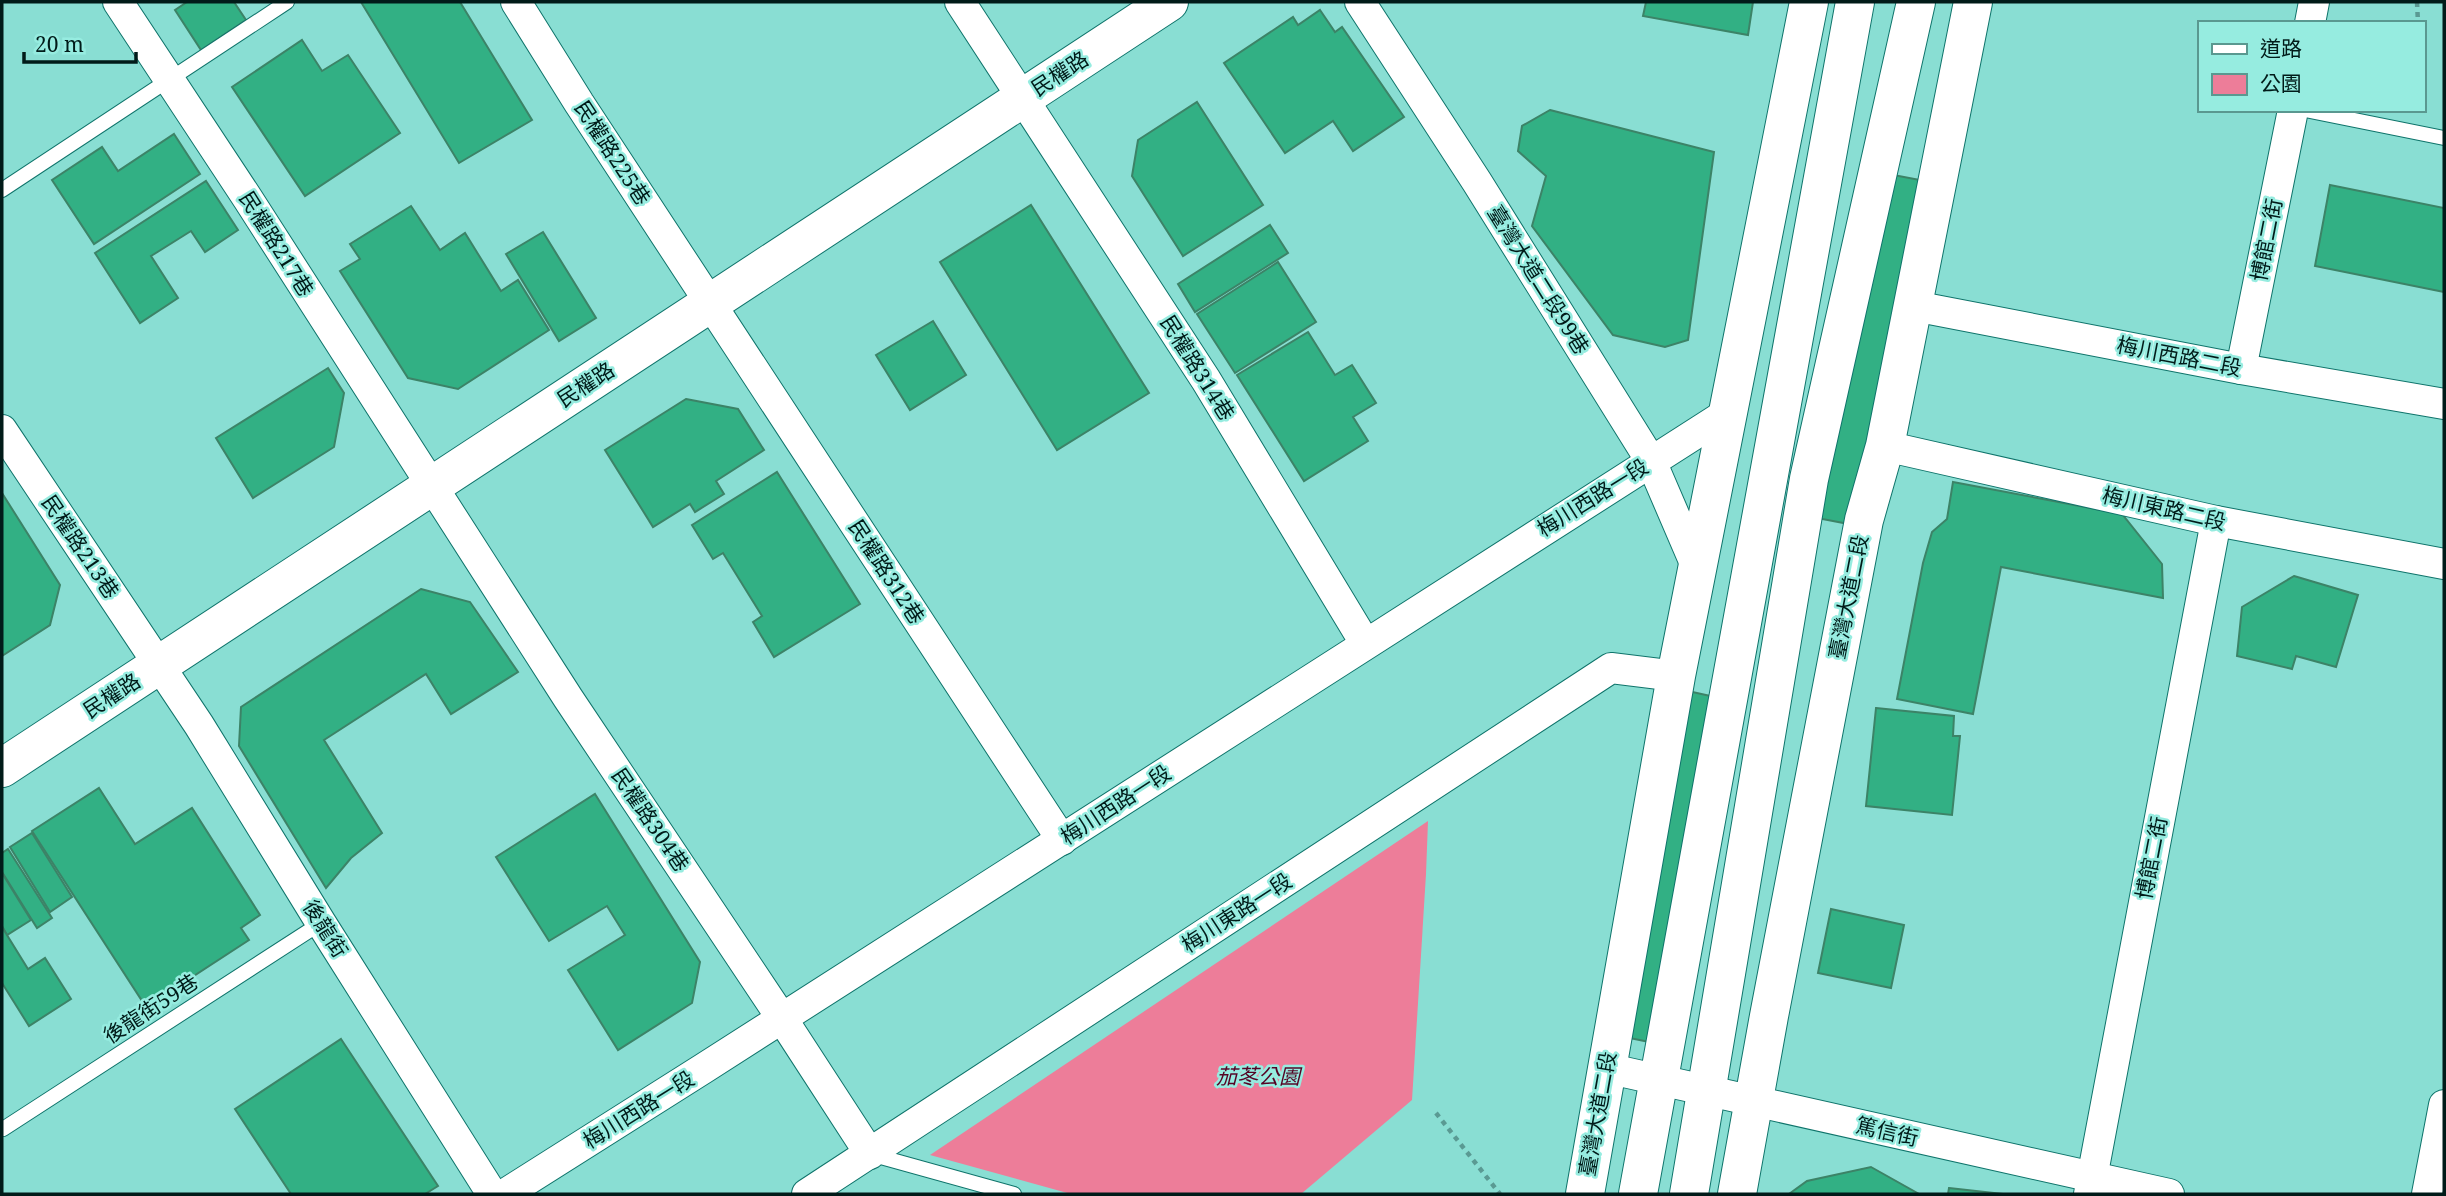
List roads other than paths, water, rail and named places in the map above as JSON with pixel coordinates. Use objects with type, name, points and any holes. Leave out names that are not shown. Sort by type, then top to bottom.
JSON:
[{"type":"main road","name":"民權路","points":[[2,768],[1169,2]]},
{"type":"main road","name":"臺灣大道二段","points":[[1585,1194],[1676,676],[1809,2]]},
{"type":"main road","points":[[1638,1194],[1855,2]]},
{"type":"main road","points":[[1689,1194],[1809,479],[1916,2]]},
{"type":"main road","name":"臺灣大道二段","points":[[1737,1194],[1864,520],[1885,446],[1973,2]]},
{"type":"street","name":"民權路217巷","points":[[117,2],[432,486]]},
{"type":"street","name":"民權路225巷","points":[[516,2],[712,303]]},
{"type":"street","name":"民權路314巷","points":[[960,2],[1206,380],[1365,643]]},
{"type":"street","name":"臺灣大道二段99巷","points":[[1360,2],[1477,182],[1651,461],[1697,568]]},
{"type":"street","points":[[2310,21],[2315,2]]},
{"type":"street","name":"博館二街","points":[[2241,369],[2293,112]]},
{"type":"street","name":"民權路312巷","points":[[712,303],[1062,840]]},
{"type":"street","name":"梅川西路二段","points":[[1914,306],[2241,369],[2444,404]]},
{"type":"street","name":"梅川西路一段","points":[[506,1194],[783,1020],[1365,643],[1726,414]]},
{"type":"street","name":"民權路213巷","points":[[2,430],[159,664]]},
{"type":"street","name":"梅川東路二段","points":[[1885,446],[2216,521],[2444,565]]},
{"type":"street","name":"民權路304巷","points":[[432,486],[568,698],[870,1154]]},
{"type":"street","name":"博館二街","points":[[2091,1186],[2216,521]]},
{"type":"street","name":"後龍街","points":[[159,664],[492,1194]]},
{"type":"street","name":"梅川東路一段","points":[[807,1194],[1611,668],[1676,676]]},
{"type":"street","name":"篤信街","points":[[1606,1068],[1755,1102],[2091,1186],[2169,1194]]},
{"type":"street","points":[[2427,1194],[2444,1105]]},
{"type":"lane","points":[[2,190],[287,2]]},
{"type":"lane","points":[[2315,112],[2444,138]]},
{"type":"lane","name":"後龍街59巷","points":[[3,1129],[321,923]]},
{"type":"lane","points":[[870,1154],[1014,1194]]},
{"type":"park label","name":"茄苳公園","points":[[1258,1077]]}]
